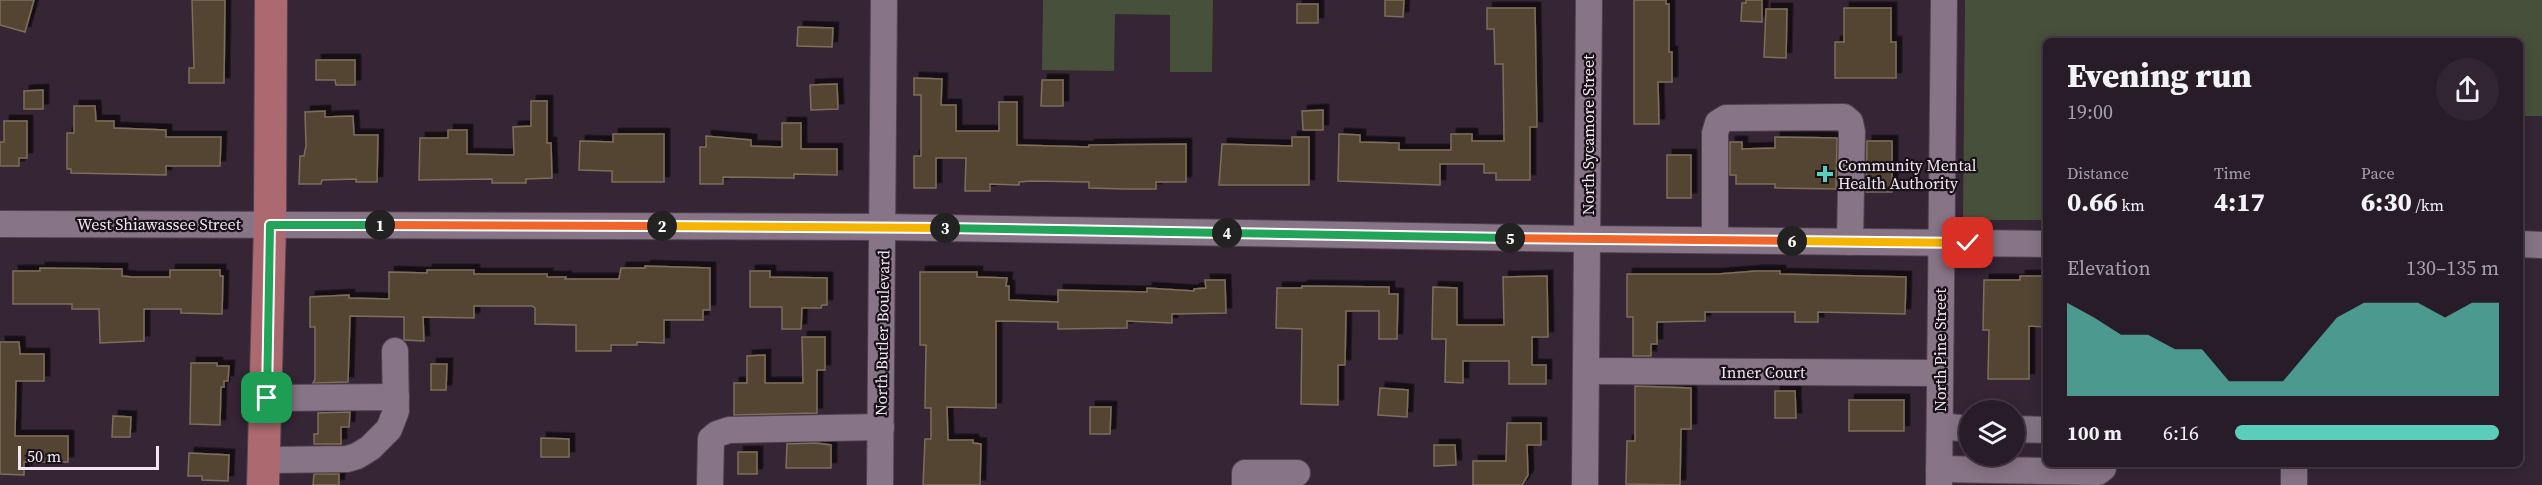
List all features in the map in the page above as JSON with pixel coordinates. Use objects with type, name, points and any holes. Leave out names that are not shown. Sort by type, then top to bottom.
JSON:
[{"type":"main road","points":[[269,477],[267,403],[271,0]]},
{"type":"street","name":"North Butler Boulevard","points":[[880,485],[884,227],[884,0]]},
{"type":"street","name":"North Sycamore Street","points":[[1585,485],[1589,0]]},
{"type":"street","name":"North Pine Street","points":[[1939,477],[1944,0]]},
{"type":"street","points":[[1715,240],[1715,133],[1718,123],[1726,118],[1844,117],[1850,122],[1852,132],[1850,242]]},
{"type":"street","name":"West Shiawassee Street","points":[[0,224],[884,227],[2043,244]]},
{"type":"street","points":[[2523,244],[2542,244]]},
{"type":"street","points":[[269,477],[347,459],[370,448],[389,429],[396,411],[396,351]]},
{"type":"street","name":"Inner Court","points":[[1586,371],[1940,373]]},
{"type":"street","points":[[267,403],[396,397]]},
{"type":"street","points":[[1940,426],[1959,428]]},
{"type":"street","points":[[710,485],[711,439],[717,434],[729,430],[881,427]]},
{"type":"street","points":[[2025,429],[2043,430]]},
{"type":"street","points":[[1939,477],[2098,472],[2103,467]]},
{"type":"street","points":[[2294,467],[2294,485]]},
{"type":"street","points":[[1245,485],[1245,473],[1297,473]]},
{"type":"green space","points":[[1043,0],[1213,0],[1212,72],[1170,72],[1170,15],[1115,14],[1114,71],[1042,70]]},
{"type":"green space","points":[[1965,0],[2542,0],[2542,116],[2523,116],[2523,38],[2043,38],[2043,220],[1963,220]]},
{"type":"building","points":[[0,0],[34,0],[25,32],[0,25]]},
{"type":"building","points":[[192,0],[225,0],[224,83],[189,83],[189,68],[194,68]]},
{"type":"building","points":[[1385,0],[1404,0],[1403,17],[1385,16]]},
{"type":"building","points":[[1634,0],[1666,0],[1666,4],[1669,4],[1669,52],[1672,52],[1672,82],[1658,82],[1659,124],[1634,124]]},
{"type":"building","points":[[1746,0],[1762,0],[1762,22],[1741,21],[1742,3],[1746,3]]},
{"type":"building","points":[[1297,4],[1318,4],[1318,23],[1297,23]]},
{"type":"building","points":[[1487,8],[1535,8],[1537,127],[1530,127],[1530,180],[1496,180],[1496,173],[1484,173],[1484,164],[1440,164],[1440,185],[1338,181],[1339,134],[1360,135],[1360,142],[1399,143],[1399,150],[1451,150],[1451,134],[1472,134],[1472,141],[1504,141],[1503,64],[1495,64],[1494,29],[1487,29]]},
{"type":"building","points":[[1844,8],[1891,8],[1891,42],[1896,42],[1896,78],[1835,78],[1835,42],[1844,42]]},
{"type":"building","points":[[1766,9],[1787,9],[1786,58],[1764,57]]},
{"type":"building","points":[[798,27],[833,28],[832,47],[797,46]]},
{"type":"building","points":[[316,60],[355,60],[355,85],[336,85],[335,80],[316,80]]},
{"type":"building","points":[[914,78],[942,79],[941,105],[956,105],[956,131],[999,131],[999,102],[1017,102],[1017,145],[1089,147],[1089,145],[1186,144],[1186,182],[1156,182],[1156,189],[1124,189],[1089,188],[1089,182],[1031,181],[1019,182],[1019,185],[990,184],[990,191],[965,191],[966,158],[936,158],[936,188],[914,188],[914,156],[921,156],[921,95],[914,95]]},
{"type":"building","points":[[1042,80],[1063,80],[1063,106],[1041,106]]},
{"type":"building","points":[[837,84],[838,109],[811,110],[810,85]]},
{"type":"building","points":[[43,90],[43,109],[24,109],[24,91]]},
{"type":"building","points":[[531,101],[547,101],[547,143],[551,143],[552,178],[526,179],[526,183],[492,183],[492,179],[419,180],[420,138],[448,138],[448,130],[467,130],[467,154],[514,155],[513,127],[531,126]]},
{"type":"building","points":[[74,106],[95,106],[96,121],[114,121],[114,128],[166,130],[166,137],[221,137],[220,166],[166,166],[166,175],[71,173],[71,169],[67,169],[67,133],[74,133]]},
{"type":"building","points":[[1323,110],[1323,130],[1303,130],[1302,111]]},
{"type":"building","points":[[325,111],[325,117],[353,116],[354,135],[378,135],[377,182],[356,182],[356,179],[322,180],[321,184],[299,184],[300,156],[304,156],[306,146],[305,112]]},
{"type":"building","points":[[4,121],[27,121],[27,158],[19,158],[19,166],[0,166],[0,142],[4,142]]},
{"type":"building","points":[[782,123],[801,123],[801,149],[837,149],[837,175],[794,174],[794,178],[723,177],[723,184],[700,184],[700,147],[706,147],[706,136],[751,140],[751,146],[782,147]]},
{"type":"building","points":[[613,134],[664,134],[664,182],[612,182],[612,171],[579,170],[580,141],[613,142]]},
{"type":"building","points":[[1292,137],[1309,137],[1309,185],[1219,185],[1222,144],[1292,146]]},
{"type":"building","points":[[1775,137],[1837,138],[1836,189],[1775,188],[1775,184],[1736,184],[1736,175],[1730,175],[1730,142],[1742,142],[1742,149],[1775,148]]},
{"type":"building","points":[[1867,141],[1892,141],[1892,192],[1866,192]]},
{"type":"building","points":[[1667,155],[1691,155],[1691,198],[1667,198]]},
{"type":"building","points":[[645,266],[710,268],[710,310],[703,310],[703,320],[664,320],[664,343],[637,342],[637,345],[611,345],[611,351],[576,351],[576,325],[535,324],[535,308],[532,306],[474,306],[474,318],[423,317],[424,341],[404,340],[404,317],[350,316],[348,382],[313,383],[315,379],[315,327],[310,327],[310,297],[349,295],[349,298],[389,299],[389,272],[427,273],[427,270],[474,270],[474,274],[547,274],[547,277],[566,277],[565,279],[619,279],[621,268],[645,268]]},
{"type":"building","points":[[40,268],[122,269],[122,276],[132,277],[170,277],[170,270],[220,270],[220,276],[223,276],[222,314],[181,313],[181,309],[144,309],[144,341],[100,343],[99,309],[72,309],[72,304],[13,304],[13,271],[40,271]]},
{"type":"building","points":[[750,271],[770,271],[770,277],[827,278],[827,305],[822,305],[821,308],[802,308],[801,329],[782,329],[782,307],[750,307]]},
{"type":"building","points":[[1780,271],[1780,274],[1906,277],[1905,314],[1818,312],[1818,322],[1795,322],[1795,312],[1705,312],[1705,321],[1657,322],[1657,344],[1651,344],[1651,356],[1633,356],[1633,317],[1627,317],[1627,274],[1718,274]]},
{"type":"building","points":[[920,272],[977,272],[977,277],[1007,278],[1009,300],[1058,302],[1058,290],[1147,292],[1147,288],[1194,291],[1194,289],[1206,288],[1205,280],[1225,280],[1226,313],[1172,314],[1172,323],[1127,321],[1127,328],[1058,329],[1058,322],[996,321],[996,408],[947,407],[948,440],[973,440],[973,443],[981,444],[980,485],[923,485],[925,439],[931,439],[931,408],[925,408],[926,345],[920,345]]},
{"type":"building","points":[[1547,276],[1548,337],[1532,337],[1532,365],[1546,365],[1546,384],[1509,384],[1509,361],[1463,361],[1463,383],[1445,382],[1446,339],[1432,339],[1433,287],[1457,288],[1457,325],[1504,325],[1503,277]]},
{"type":"building","points":[[2020,276],[2043,276],[2043,327],[2029,326],[2029,379],[1988,379],[1989,330],[1983,330],[1984,280],[2020,280]]},
{"type":"building","points":[[1302,286],[1389,287],[1389,294],[1398,294],[1397,339],[1379,339],[1379,311],[1346,311],[1345,365],[1338,365],[1338,405],[1301,404],[1302,329],[1276,328],[1277,288],[1302,288]]},
{"type":"building","points":[[802,337],[825,337],[825,370],[817,370],[817,413],[734,415],[734,383],[747,383],[747,356],[765,355],[765,383],[803,383]]},
{"type":"building","points":[[0,342],[19,342],[20,354],[44,354],[44,381],[16,381],[15,436],[68,436],[68,462],[24,462],[24,475],[0,474]]},
{"type":"building","points":[[191,363],[217,363],[217,366],[229,366],[228,381],[224,381],[224,387],[221,387],[220,425],[190,424]]},
{"type":"building","points":[[431,364],[447,364],[446,390],[431,390]]},
{"type":"building","points":[[1635,386],[1691,388],[1691,429],[1681,429],[1680,485],[1626,484],[1627,441],[1635,441]]},
{"type":"building","points":[[1380,388],[1408,390],[1407,417],[1378,415]]},
{"type":"building","points":[[1775,391],[1795,391],[1796,418],[1775,418]]},
{"type":"building","points":[[1849,400],[1904,400],[1904,431],[1849,431]]},
{"type":"building","points":[[1090,407],[1111,407],[1110,434],[1090,434]]},
{"type":"building","points":[[350,412],[349,427],[341,427],[341,444],[314,444],[314,434],[318,434],[318,413]]},
{"type":"building","points":[[113,416],[131,417],[130,437],[112,437]]},
{"type":"building","points":[[1507,423],[1541,423],[1541,445],[1527,445],[1528,475],[1522,485],[1473,485],[1473,461],[1506,461]]},
{"type":"building","points":[[541,438],[569,439],[569,457],[541,457]]},
{"type":"building","points":[[787,444],[831,445],[831,468],[786,468]]},
{"type":"building","points":[[1434,445],[1455,445],[1456,465],[1434,466]]},
{"type":"building","points":[[738,452],[757,452],[757,474],[738,474]]},
{"type":"building","points":[[189,453],[229,455],[228,481],[202,480],[202,476],[188,476]]},
{"type":"building","points":[[314,474],[339,474],[339,485],[313,485]]},
{"type":"place","name":"Community Mental Health Authority","points":[[1825,174]]},
{"type":"route","points":[[267,398],[270,225],[884,227],[1968,243]]}]
